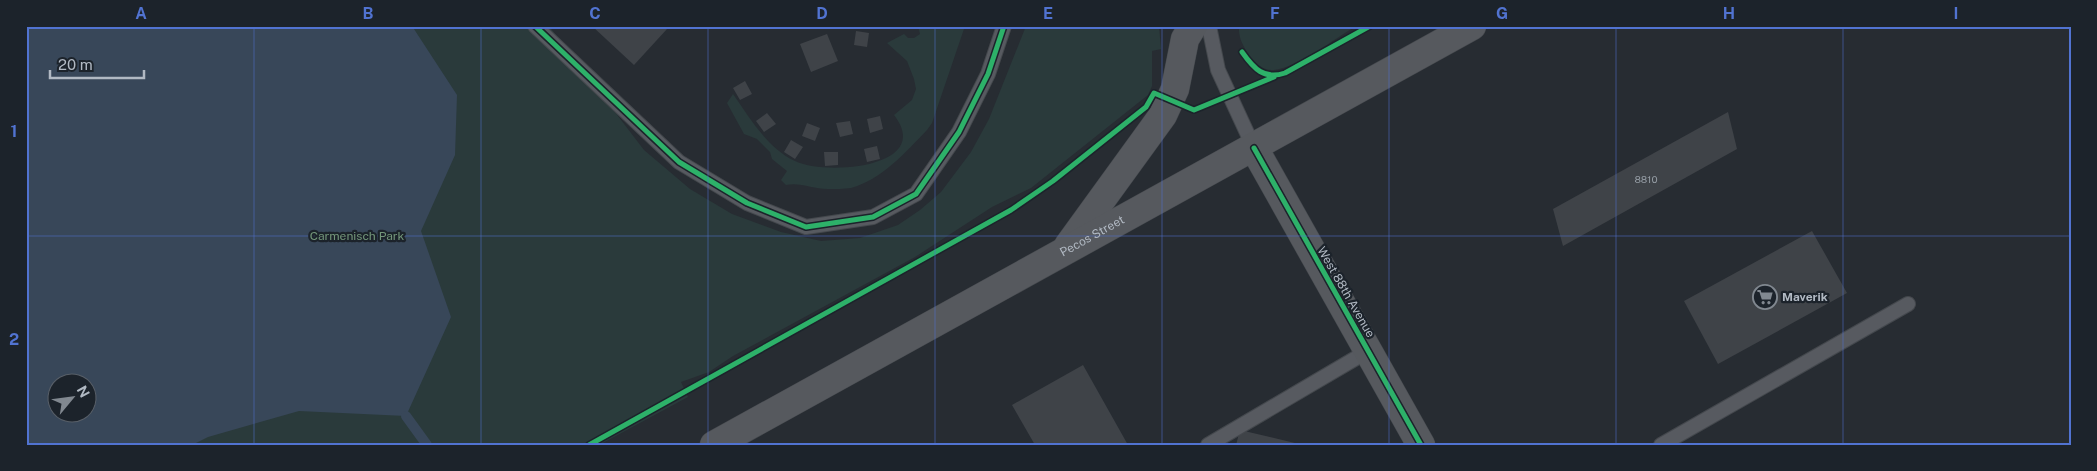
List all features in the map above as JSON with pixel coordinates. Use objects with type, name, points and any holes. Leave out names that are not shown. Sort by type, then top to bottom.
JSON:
[{"type":"main road","points":[[1063,252],[1163,115],[1175,90],[1185,39],[1193,26]]},
{"type":"main road","name":"Pecos Street","points":[[714,445],[1472,26]]},
{"type":"main road","name":"West 88th Avenue","points":[[1254,148],[1421,445]]},
{"type":"lane","points":[[535,26],[678,162],[748,204],[806,227],[873,217],[916,194],[959,132],[988,74],[1004,26]]},
{"type":"lane","points":[[1209,26],[1218,70],[1254,148]]},
{"type":"lane","points":[[1661,445],[1908,304]]},
{"type":"lane","points":[[1208,445],[1368,351]]},
{"type":"green space","name":"Carmenisch Park","points":[[26,26],[549,26],[644,150],[690,189],[732,214],[781,232],[821,241],[860,238],[898,225],[941,192],[971,152],[989,119],[1026,26],[1159,26],[1161,49],[1152,51],[1152,86],[1148,95],[1031,188],[992,207],[915,257],[733,356],[709,372],[681,382],[688,397],[599,445],[26,445]]},
{"type":"green space","points":[[918,26],[965,26],[932,123],[927,130],[883,172],[862,184],[851,188],[834,189],[822,189],[796,184],[786,185],[781,180],[787,171],[772,159],[770,152],[757,139],[744,134],[727,103],[733,94],[768,140],[795,161],[809,166],[828,168],[871,164],[888,157],[900,147],[903,133],[894,115],[912,100],[916,89],[907,61],[887,43],[904,34],[908,38],[914,38],[920,34]]},
{"type":"green space","points":[[1239,26],[1356,26],[1293,64],[1270,70],[1263,68],[1251,58],[1241,41]]},
{"type":"water","name":"Carmenisch Park","points":[[26,26],[412,26],[457,95],[455,155],[421,231],[451,317],[406,416],[299,411],[208,437],[192,445],[26,445]]},
{"type":"building","points":[[592,26],[664,26],[667,29],[634,65]]},
{"type":"building","points":[[856,31],[869,33],[867,47],[854,45]]},
{"type":"building","points":[[827,34],[838,61],[811,72],[800,44]]},
{"type":"building","points":[[745,81],[752,94],[740,100],[733,88]]},
{"type":"building","points":[[1728,112],[1737,149],[1563,246],[1553,209]]},
{"type":"building","points":[[767,113],[776,124],[764,132],[756,121]]},
{"type":"building","points":[[880,116],[883,129],[870,133],[867,119]]},
{"type":"building","points":[[850,121],[853,134],[840,137],[836,123]]},
{"type":"building","points":[[807,123],[820,128],[815,141],[802,136]]},
{"type":"building","points":[[791,140],[803,147],[795,159],[784,152]]},
{"type":"building","points":[[877,146],[880,159],[867,162],[864,149]]},
{"type":"building","points":[[824,152],[838,152],[838,165],[825,166]]},
{"type":"building","name":"Maverik","points":[[1812,231],[1847,293],[1718,364],[1684,301]]},
{"type":"building","points":[[1083,365],[1128,445],[1035,445],[1012,405]]},
{"type":"building","points":[[1240,430],[1299,444],[1299,445],[1236,445]]},
{"type":"waterway","points":[[406,416],[427,445]]},
{"type":"cycle path","points":[[535,26],[679,162],[747,203],[806,227],[873,217],[916,194],[959,132],[988,74],[1004,26]]},
{"type":"cycle path","points":[[1242,52],[1260,72],[1278,75],[1285,73],[1370,26]]},
{"type":"cycle path","points":[[589,445],[1011,210],[1053,181],[1146,107],[1154,93],[1194,110],[1274,77]]},
{"type":"cycle path","points":[[1254,148],[1421,445]]},
{"type":"place","name":"Maverik","points":[[1765,297]]}]
